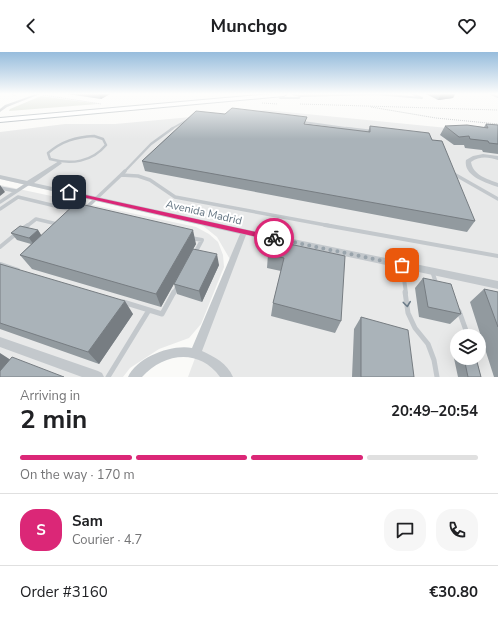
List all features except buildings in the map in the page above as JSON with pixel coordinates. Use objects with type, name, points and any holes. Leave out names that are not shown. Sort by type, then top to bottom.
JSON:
[{"type":"street","points":[[0,114],[14,115],[78,109]]},
{"type":"street","points":[[0,120],[127,109]]},
{"type":"street","points":[[498,158],[480,156],[472,157],[468,161],[468,166],[474,172],[483,179],[498,185]]},
{"type":"street","points":[[28,183],[60,163]]},
{"type":"street","name":"Avenida Madrid","points":[[0,177],[244,232],[498,285]]},
{"type":"street","points":[[196,352],[244,232]]},
{"type":"street","points":[[0,342],[98,377]]},
{"type":"street","points":[[134,377],[141,368],[159,357],[178,351],[196,352],[216,363],[226,377]]},
{"type":"lane","points":[[88,214],[81,212],[163,134],[173,126],[193,118]]},
{"type":"lane","points":[[295,122],[378,132]]},
{"type":"lane","points":[[94,136],[103,139],[106,145],[102,152],[90,158],[74,162],[60,163],[50,159],[48,153],[55,146],[67,140],[94,136]]},
{"type":"lane","points":[[452,173],[498,199]]},
{"type":"lane","points":[[121,175],[139,174],[153,180],[175,197],[498,256]]},
{"type":"lane","points":[[0,202],[28,183]]},
{"type":"lane","points":[[0,188],[16,191]]},
{"type":"lane","points":[[0,209],[18,197],[74,211]]},
{"type":"lane","points":[[0,247],[36,218],[66,226]]},
{"type":"lane","points":[[187,236],[202,240],[191,260]]},
{"type":"lane","points":[[0,264],[22,271]]},
{"type":"lane","points":[[402,265],[408,313],[415,328],[428,344],[434,360],[437,377]]},
{"type":"lane","points":[[432,271],[434,281],[441,288]]},
{"type":"lane","points":[[119,301],[162,314],[180,280]]},
{"type":"lane","points":[[455,303],[466,329]]},
{"type":"lane","points":[[108,377],[149,310]]},
{"type":"path","points":[[384,109],[436,118],[498,124]]},
{"type":"path","points":[[470,109],[498,110]]},
{"type":"shaded area","points":[[10,109],[32,109],[9,111]]},
{"type":"shaded area","points":[[266,110],[498,133],[498,377],[188,377],[231,261],[217,237],[202,225],[0,179],[0,132],[65,124],[115,124]]},
{"type":"shaded area","points":[[0,185],[196,227],[209,234],[218,242],[223,255],[224,267],[201,324],[189,338],[159,349],[130,368],[123,377],[0,377]]},
{"type":"way so far","points":[[274,238],[402,265]]},
{"type":"route","points":[[69,192],[274,238]]}]
